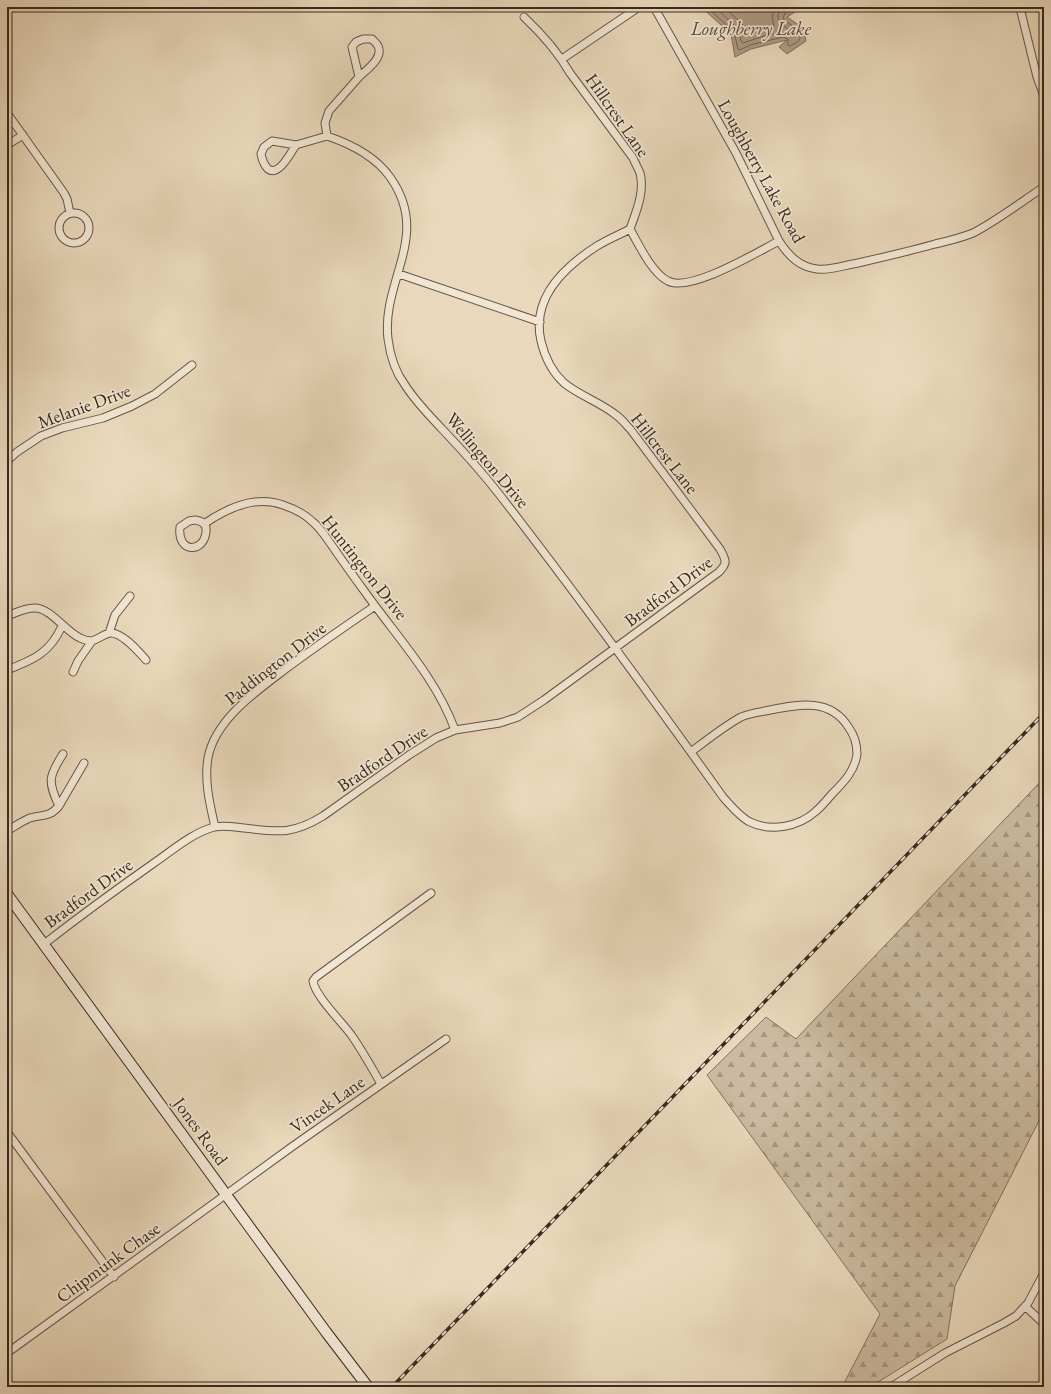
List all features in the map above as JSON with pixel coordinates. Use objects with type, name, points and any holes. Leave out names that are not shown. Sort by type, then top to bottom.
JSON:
[{"type":"street","points":[[562,59],[639,7]]},
{"type":"street","name":"Loughberry Lake Road","points":[[654,7],[736,153],[779,241],[786,251],[804,266],[817,269],[830,269],[960,238],[986,225],[1044,187]]},
{"type":"street","points":[[1021,12],[1037,77],[1044,96]]},
{"type":"street","name":"Hillcrest Lane","points":[[524,17],[541,32],[562,59],[570,73],[633,158],[640,173],[641,189],[639,202],[630,229],[597,246],[573,264],[552,285],[543,302],[540,313],[540,336],[547,362],[553,372],[571,388],[615,414],[631,430],[720,549],[726,561]]},
{"type":"street","points":[[296,145],[280,168],[275,171],[270,170],[266,166],[261,154],[264,147],[272,141],[296,145],[326,136],[326,123],[329,112],[359,77],[378,58],[380,53],[378,46],[372,39],[363,39],[356,42],[352,47],[359,77]]},
{"type":"street","points":[[7,113],[64,193],[70,213]]},
{"type":"street","points":[[7,146],[23,135]]},
{"type":"street","name":"Wellington Drive","points":[[326,136],[345,142],[370,157],[386,172],[399,190],[404,200],[408,226],[399,274],[390,308],[388,340],[394,363],[406,387],[428,414],[473,462],[498,493],[691,752]]},
{"type":"street","points":[[77,212],[82,214],[89,221],[90,226],[88,236],[81,242],[70,243],[60,232],[60,222],[63,217],[70,213],[77,212]]},
{"type":"street","points":[[630,229],[648,260],[660,275],[667,281],[673,283],[687,283],[706,278],[779,241]]},
{"type":"street","points":[[399,274],[540,322]]},
{"type":"street","name":"Melanie Drive","points":[[7,461],[17,452],[41,436],[62,428],[103,418],[155,394],[192,365]]},
{"type":"street","name":"Huntington Drive","points":[[204,524],[234,507],[243,504],[272,502],[293,508],[315,524],[405,644],[435,687],[448,712],[455,730]]},
{"type":"street","name":"Bradford Drive","points":[[44,944],[111,893],[194,836],[215,827],[226,826],[284,831],[310,824],[436,738],[455,730],[500,723],[518,716],[544,700],[719,572],[725,566],[726,561]]},
{"type":"street","points":[[109,633],[115,615],[130,596]]},
{"type":"street","name":"Paddington Drive","points":[[215,827],[208,795],[208,758],[211,748],[223,725],[238,708],[260,689],[305,655],[375,606]]},
{"type":"street","points":[[7,616],[26,609],[34,608],[46,612],[62,626],[82,639],[92,641]]},
{"type":"street","points":[[7,670],[32,660],[44,652],[55,640],[62,626]]},
{"type":"street","points":[[73,672],[78,661],[92,641],[109,633],[117,634],[135,647],[146,660]]},
{"type":"street","points":[[814,705],[833,710],[847,723],[856,744],[857,753],[851,773],[815,812],[805,820],[795,824],[782,827],[770,827],[750,822],[740,815],[723,797],[691,752],[742,717],[779,708],[814,705]]},
{"type":"street","points":[[59,806],[50,786],[54,767],[63,754]]},
{"type":"street","points":[[7,831],[31,818],[50,814],[59,806],[84,763]]},
{"type":"street","points":[[381,1084],[369,1062],[351,1035],[320,995],[313,981],[316,977],[348,953],[431,893]]},
{"type":"street","name":"Jones Road","points":[[7,894],[368,1387]]},
{"type":"street","name":"Vincek Lane","points":[[226,1195],[293,1146],[446,1039]]},
{"type":"street","points":[[7,1132],[114,1277]]},
{"type":"street","name":"Chipmunk Chase","points":[[7,1353],[226,1195]]},
{"type":"street","points":[[891,1387],[945,1353],[1016,1316],[1034,1293],[1044,1273]]},
{"type":"street","points":[[1025,1306],[1044,1324]]},
{"type":"green space","points":[[1044,778],[1044,1111],[955,1286],[947,1339],[870,1387],[842,1387],[880,1314],[707,1075],[766,1017],[796,1039]]},
{"type":"water","name":"Loughberry Lake","points":[[701,7],[798,7],[798,10],[787,17],[803,28],[806,41],[787,54],[779,47],[787,40],[751,49],[735,57],[731,34]]},
{"type":"railway","points":[[392,1387],[1044,713]]}]
